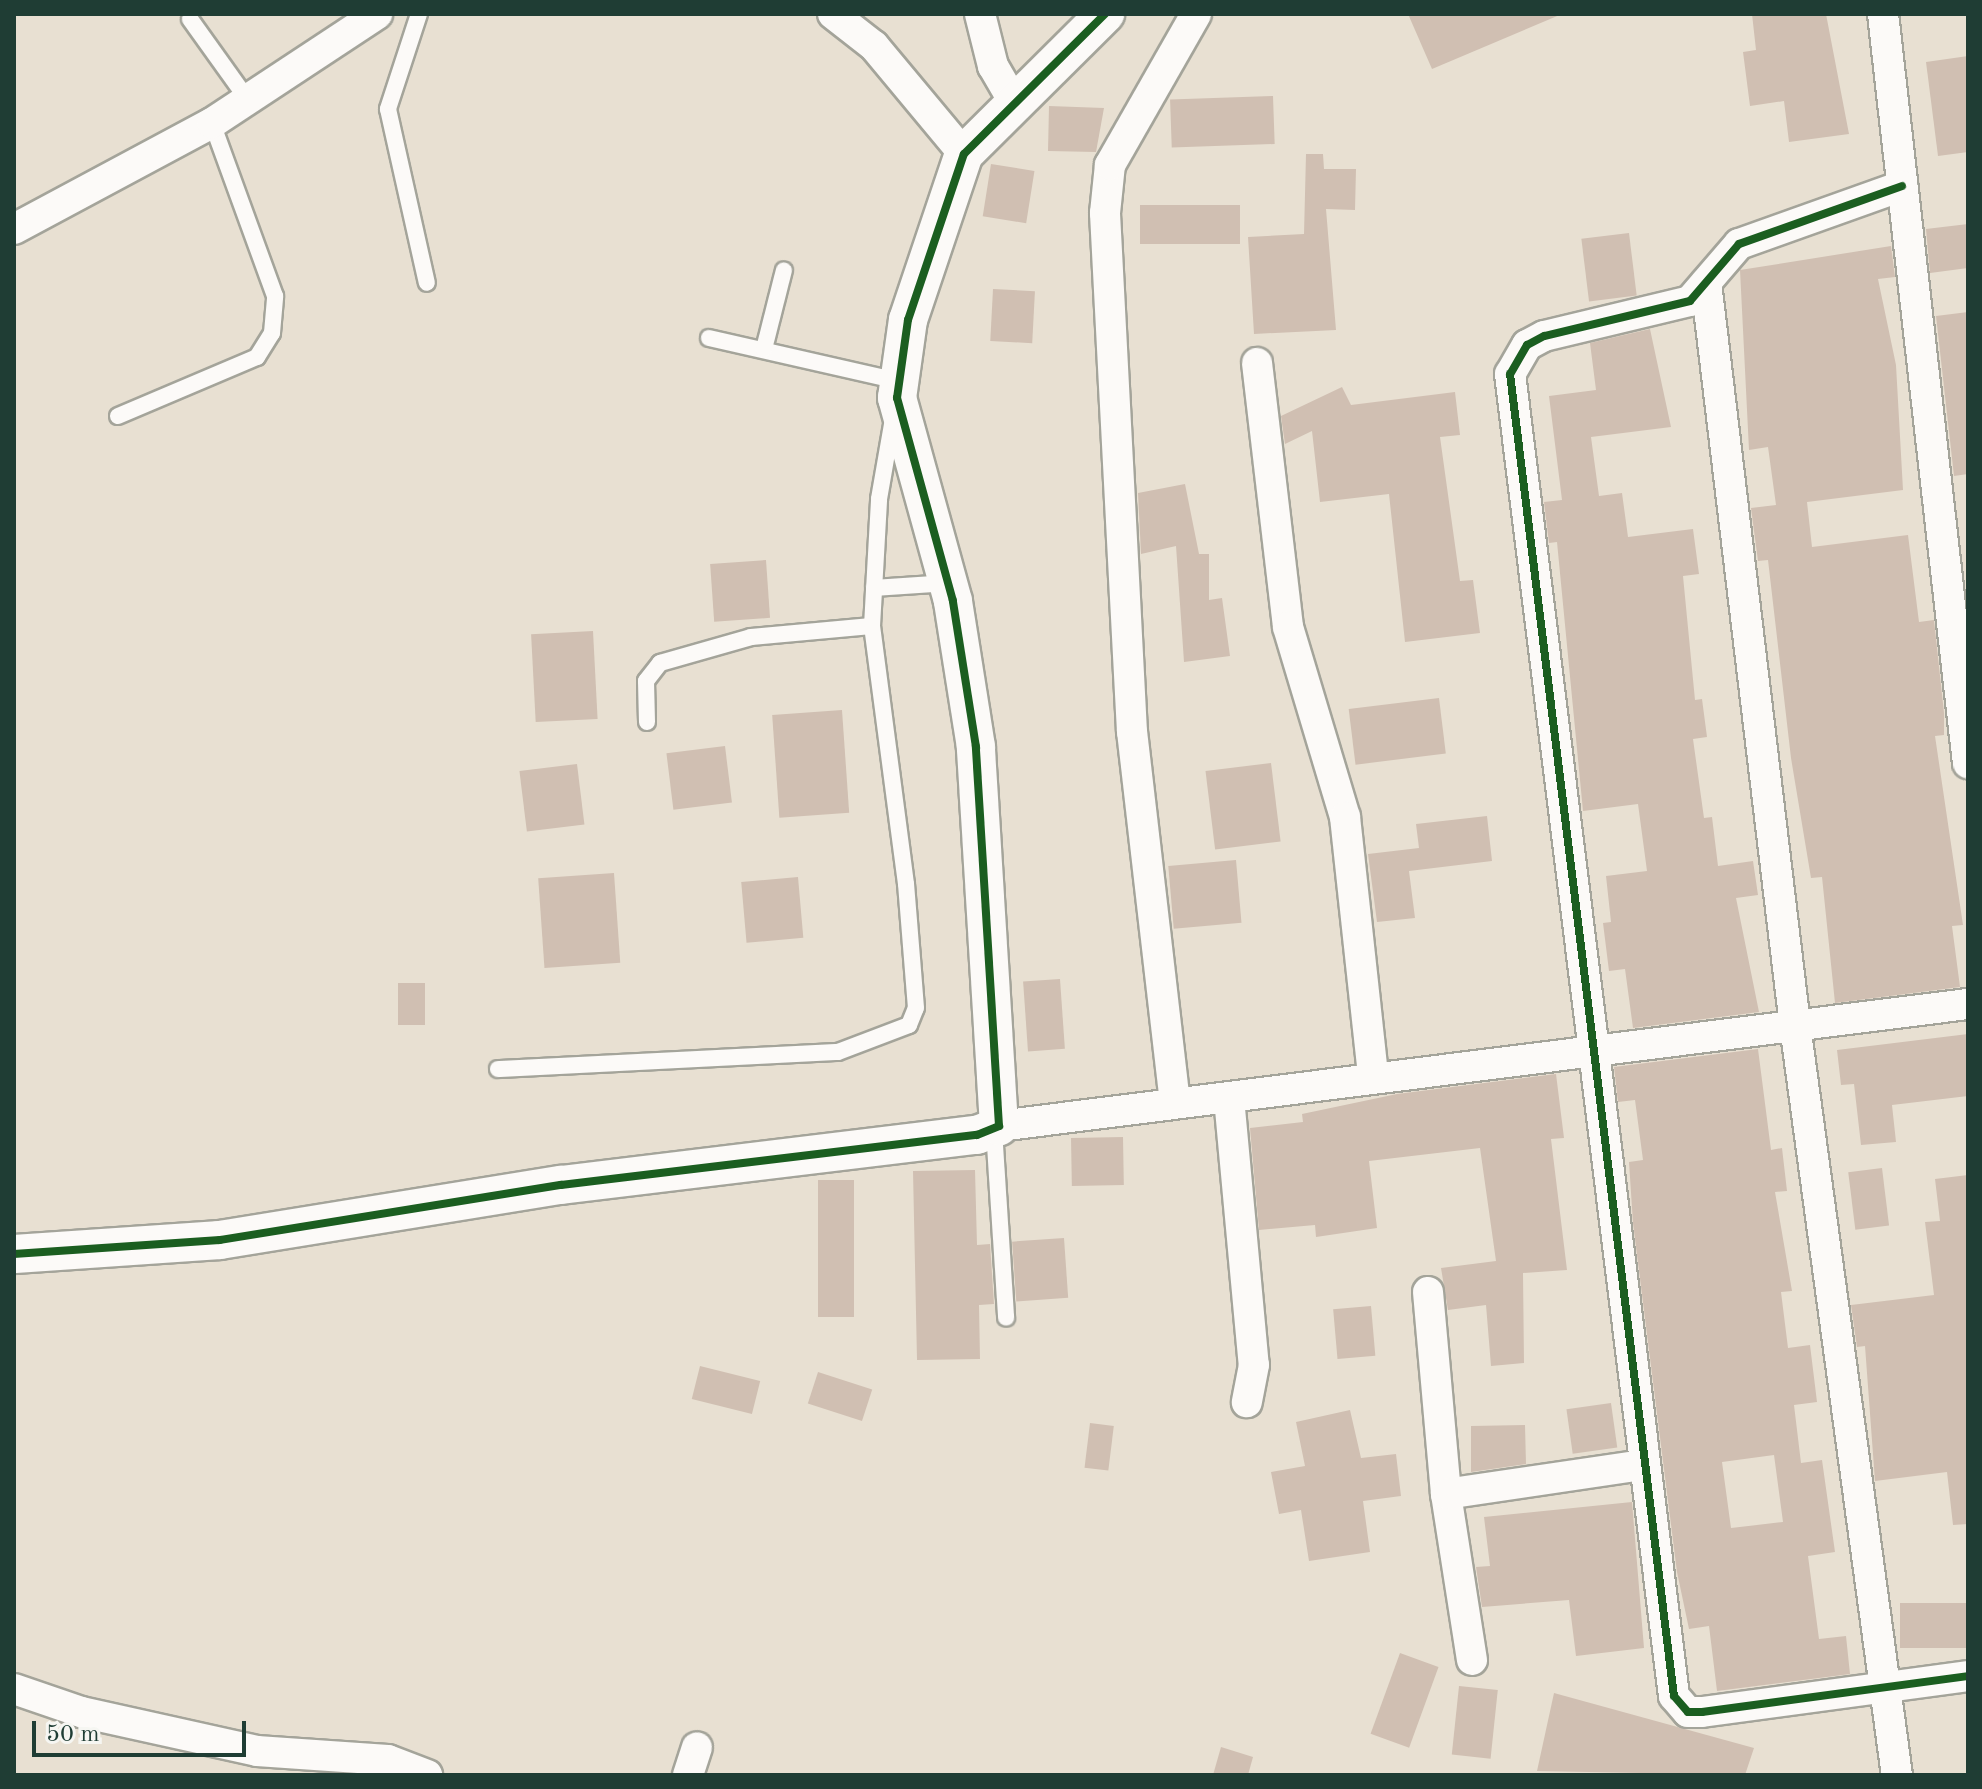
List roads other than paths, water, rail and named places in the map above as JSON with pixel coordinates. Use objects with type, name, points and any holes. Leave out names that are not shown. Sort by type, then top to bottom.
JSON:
[{"type":"street","points":[[14,229],[212,123],[377,14]]},
{"type":"street","points":[[833,14],[874,46],[964,154]]},
{"type":"street","points":[[980,14],[993,66],[1015,104]]},
{"type":"street","points":[[997,1128],[979,778],[948,583],[897,390],[908,320],[964,154],[1105,14]]},
{"type":"street","points":[[1175,1103],[1132,732],[1105,213],[1110,165],[1196,14]]},
{"type":"street","points":[[1883,14],[1968,763]]},
{"type":"street","points":[[1902,186],[1771,227],[1739,244],[1690,301],[1544,336],[1527,345],[1510,374],[1665,1659],[1680,1706],[1702,1712],[1968,1676]]},
{"type":"street","points":[[1706,283],[1795,1025],[1897,1775]]},
{"type":"street","points":[[1257,363],[1288,627],[1345,817],[1373,1074]]},
{"type":"street","points":[[14,1254],[220,1240],[561,1185],[1229,1098],[1373,1074],[1968,1004]]},
{"type":"street","points":[[1229,1098],[1254,1365],[1247,1402]]},
{"type":"street","points":[[1428,1292],[1446,1494],[1472,1660]]},
{"type":"street","points":[[1446,1494],[1643,1465]]},
{"type":"street","points":[[14,1689],[81,1712],[257,1751],[388,1760],[427,1775]]},
{"type":"lane","points":[[419,14],[388,109],[427,283]]},
{"type":"lane","points":[[190,19],[248,100]]},
{"type":"lane","points":[[118,416],[257,357],[272,333],[275,296],[212,123]]},
{"type":"lane","points":[[764,349],[784,270]]},
{"type":"lane","points":[[498,1069],[838,1052],[909,1025],[916,1008],[907,899],[872,626],[897,390],[764,349],[709,338]]},
{"type":"lane","points":[[874,588],[948,583]]},
{"type":"lane","points":[[647,722],[646,681],[660,663],[751,637],[872,626]]},
{"type":"lane","points":[[997,1128],[1006,1318]]}]
